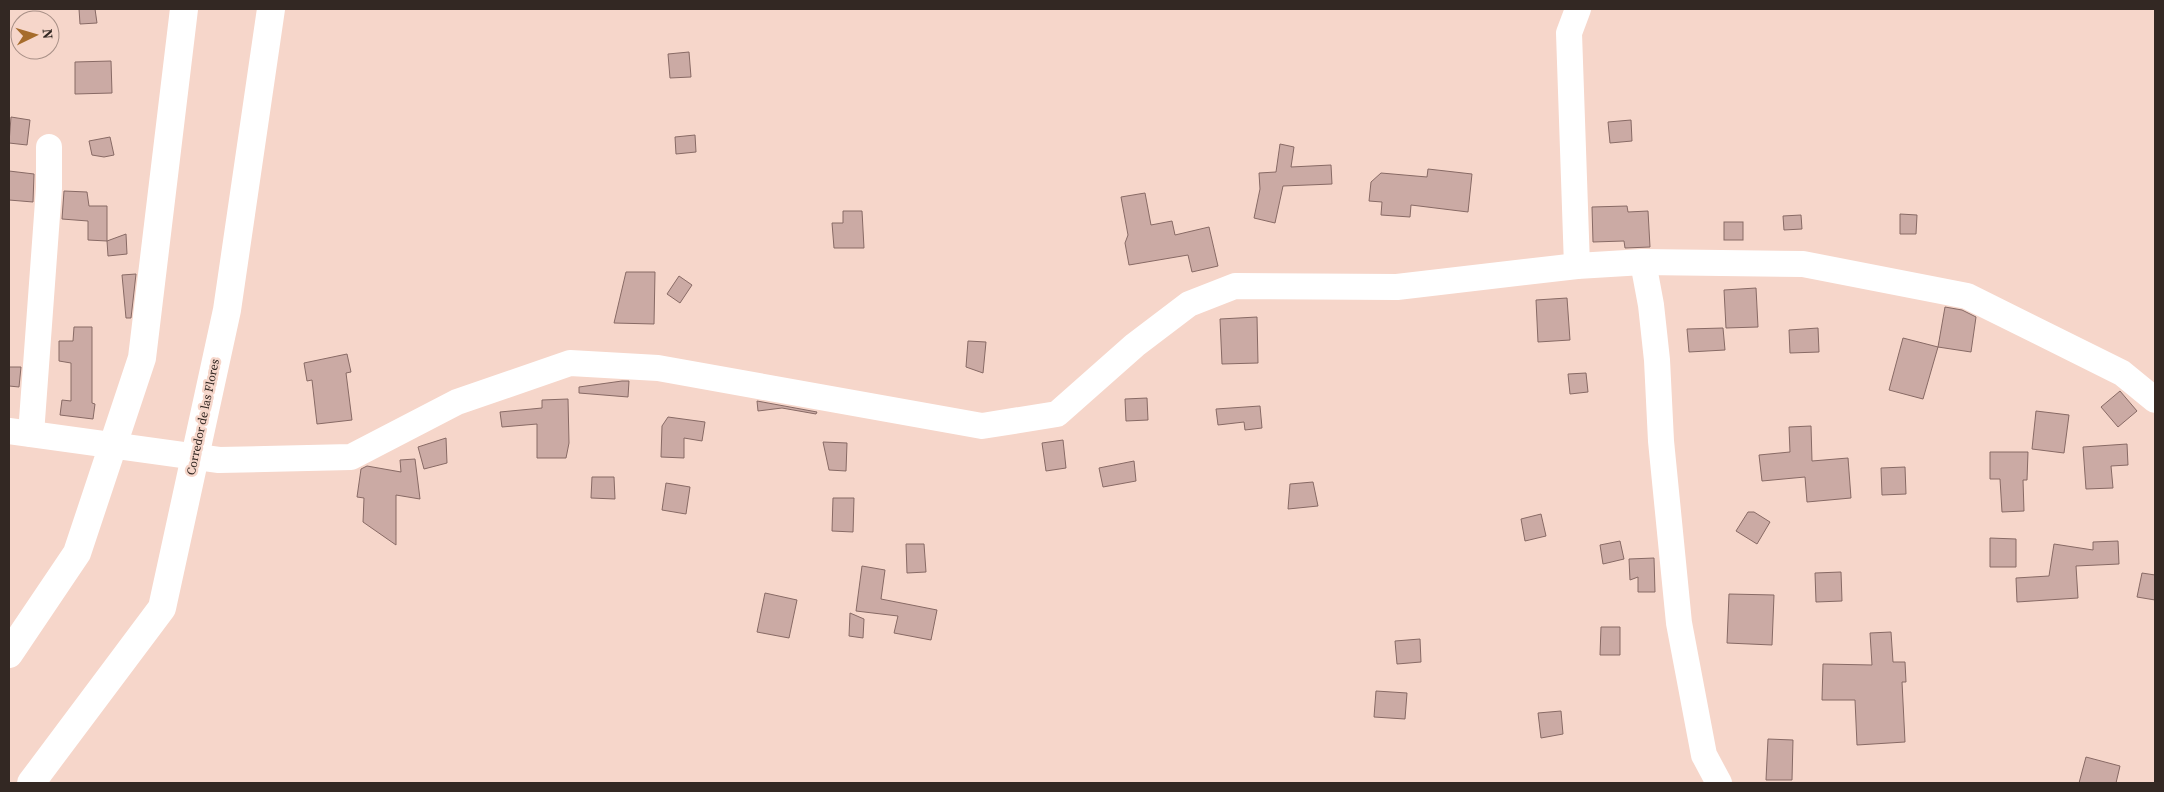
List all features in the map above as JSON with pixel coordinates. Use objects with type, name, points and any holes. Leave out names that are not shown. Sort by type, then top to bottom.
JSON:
[{"type":"highway","points":[[9,654],[77,553],[142,358],[184,9]]},
{"type":"highway","name":"Corredor de las Flores","points":[[31,783],[162,608],[227,310],[271,9]]},
{"type":"street","points":[[1577,266],[1569,33],[1578,9]]},
{"type":"street","points":[[49,147],[49,188],[20,432],[219,460],[351,457],[457,402],[570,363],[658,368],[982,426],[1057,414],[1135,345],[1189,304],[1235,286],[1397,287],[1577,266],[1643,262],[1803,264],[1967,296],[2122,373],[2155,400]]},
{"type":"street","points":[[1643,262],[1651,304],[1657,360],[1661,441],[1679,623],[1704,755],[1719,783]]},
{"type":"building","points":[[79,9],[95,9],[97,23],[80,24]]},
{"type":"building","points":[[689,52],[691,77],[670,78],[668,54]]},
{"type":"building","points":[[111,61],[112,93],[75,94],[75,62]]},
{"type":"building","points":[[11,117],[30,120],[27,145],[9,143]]},
{"type":"building","points":[[1631,120],[1632,141],[1610,143],[1608,122]]},
{"type":"building","points":[[695,135],[696,152],[676,154],[675,137]]},
{"type":"building","points":[[110,137],[114,155],[104,157],[92,155],[89,141]]},
{"type":"building","points":[[1280,144],[1294,147],[1291,167],[1331,165],[1332,184],[1283,186],[1275,223],[1254,218],[1260,189],[1259,173],[1276,172]]},
{"type":"building","points":[[1428,169],[1472,174],[1468,212],[1411,205],[1410,217],[1381,215],[1382,202],[1369,201],[1371,182],[1381,173],[1427,177]]},
{"type":"building","points":[[9,171],[34,174],[33,202],[9,200]]},
{"type":"building","points":[[64,191],[87,192],[89,206],[107,206],[107,241],[88,240],[88,221],[62,219]]},
{"type":"building","points":[[1145,193],[1151,225],[1172,221],[1175,235],[1209,227],[1218,266],[1192,272],[1188,255],[1129,265],[1125,243],[1128,235],[1121,197]]},
{"type":"building","points":[[1627,206],[1628,212],[1648,211],[1650,247],[1625,248],[1624,241],[1593,242],[1592,207]]},
{"type":"building","points":[[843,211],[862,211],[864,248],[834,248],[832,223],[843,223]]},
{"type":"building","points":[[1900,214],[1917,215],[1916,234],[1900,234]]},
{"type":"building","points":[[1801,215],[1802,229],[1784,230],[1783,216]]},
{"type":"building","points":[[1724,222],[1743,222],[1743,240],[1724,240]]},
{"type":"building","points":[[126,234],[127,254],[108,256],[107,241]]},
{"type":"building","points":[[626,272],[655,272],[654,324],[614,323]]},
{"type":"building","points":[[136,274],[131,318],[126,318],[122,275]]},
{"type":"building","points":[[679,276],[692,285],[680,303],[667,294]]},
{"type":"building","points":[[1756,288],[1758,327],[1726,328],[1724,290]]},
{"type":"building","points":[[1567,298],[1570,340],[1538,342],[1536,300]]},
{"type":"building","points":[[1945,307],[1962,310],[1976,317],[1971,352],[1938,347]]},
{"type":"building","points":[[1257,317],[1258,363],[1222,364],[1220,319]]},
{"type":"building","points":[[74,327],[92,327],[92,403],[95,404],[93,419],[60,415],[62,400],[71,401],[71,363],[59,361],[59,341],[73,341]]},
{"type":"building","points":[[1723,328],[1725,350],[1689,352],[1687,329]]},
{"type":"building","points":[[1818,328],[1819,352],[1790,353],[1789,330]]},
{"type":"building","points":[[1903,338],[1938,347],[1923,399],[1889,390]]},
{"type":"building","points":[[968,341],[986,342],[983,373],[966,367]]},
{"type":"building","points":[[347,354],[351,372],[346,373],[352,420],[317,424],[312,380],[307,381],[304,363]]},
{"type":"building","points":[[9,367],[21,367],[19,387],[9,386]]},
{"type":"building","points":[[1586,373],[1588,392],[1570,394],[1568,374]]},
{"type":"building","points":[[629,381],[628,397],[579,393],[579,387]]},
{"type":"building","points":[[2120,391],[2137,411],[2118,427],[2101,407]]},
{"type":"building","points":[[1147,398],[1148,420],[1126,421],[1125,399]]},
{"type":"building","points":[[568,399],[569,443],[566,458],[537,458],[537,424],[502,427],[500,412],[542,408],[542,400]]},
{"type":"building","points":[[757,401],[817,412],[816,414],[782,408],[758,411]]},
{"type":"building","points":[[1260,406],[1262,428],[1245,430],[1244,422],[1218,425],[1216,409]]},
{"type":"building","points":[[2036,411],[2069,415],[2064,453],[2032,449]]},
{"type":"building","points":[[668,417],[705,422],[702,441],[684,438],[684,458],[661,457],[662,426]]},
{"type":"building","points":[[1811,426],[1812,461],[1848,458],[1851,498],[1807,502],[1805,477],[1762,481],[1759,455],[1790,452],[1789,427]]},
{"type":"building","points":[[446,438],[447,463],[424,469],[418,447]]},
{"type":"building","points":[[1063,440],[1066,468],[1046,471],[1042,443]]},
{"type":"building","points":[[823,442],[847,443],[846,471],[829,470]]},
{"type":"building","points":[[2127,444],[2128,465],[2111,466],[2113,488],[2086,489],[2083,447]]},
{"type":"building","points":[[1990,452],[2028,452],[2027,480],[2023,480],[2024,511],[2002,512],[2000,479],[1990,479]]},
{"type":"building","points":[[415,459],[420,499],[396,495],[396,545],[363,522],[364,498],[357,497],[361,469],[367,466],[401,472],[400,460]]},
{"type":"building","points":[[1134,461],[1136,481],[1103,487],[1099,468]]},
{"type":"building","points":[[1905,467],[1906,494],[1882,495],[1881,468]]},
{"type":"building","points":[[592,477],[614,477],[615,499],[591,498]]},
{"type":"building","points":[[1313,482],[1318,506],[1288,509],[1290,484]]},
{"type":"building","points":[[666,483],[690,487],[686,514],[662,510]]},
{"type":"building","points":[[833,498],[854,498],[853,532],[832,531]]},
{"type":"building","points":[[1748,512],[1754,512],[1770,522],[1757,544],[1736,531]]},
{"type":"building","points":[[1541,514],[1546,536],[1525,541],[1521,519]]},
{"type":"building","points":[[1990,538],[2016,539],[2016,567],[1990,567]]},
{"type":"building","points":[[1620,541],[1624,559],[1603,564],[1600,545]]},
{"type":"building","points":[[2118,541],[2119,564],[2076,566],[2078,598],[2017,602],[2016,578],[2049,576],[2054,544],[2093,550],[2093,542]]},
{"type":"building","points":[[906,544],[924,544],[926,572],[907,573]]},
{"type":"building","points":[[1654,558],[1655,592],[1638,592],[1638,577],[1630,580],[1629,559]]},
{"type":"building","points":[[862,566],[885,570],[881,599],[937,610],[931,640],[894,633],[898,616],[856,611]]},
{"type":"building","points":[[1841,572],[1842,601],[1816,602],[1815,573]]},
{"type":"building","points":[[2142,573],[2155,575],[2155,600],[2137,597]]},
{"type":"building","points":[[765,593],[797,600],[789,638],[757,632]]},
{"type":"building","points":[[1729,594],[1774,595],[1772,645],[1727,643]]},
{"type":"building","points":[[850,613],[864,619],[863,638],[849,636]]},
{"type":"building","points":[[1601,627],[1620,627],[1620,655],[1600,655]]},
{"type":"building","points":[[1891,632],[1893,662],[1905,662],[1906,682],[1902,682],[1905,742],[1857,745],[1855,700],[1822,700],[1823,664],[1872,665],[1870,633]]},
{"type":"building","points":[[1420,639],[1421,662],[1397,664],[1395,641]]},
{"type":"building","points":[[1376,691],[1407,693],[1405,719],[1374,717]]},
{"type":"building","points":[[1561,711],[1563,734],[1541,738],[1538,713]]},
{"type":"building","points":[[1768,739],[1793,740],[1792,780],[1766,780]]},
{"type":"building","points":[[2086,757],[2120,766],[2116,783],[2079,783]]}]
